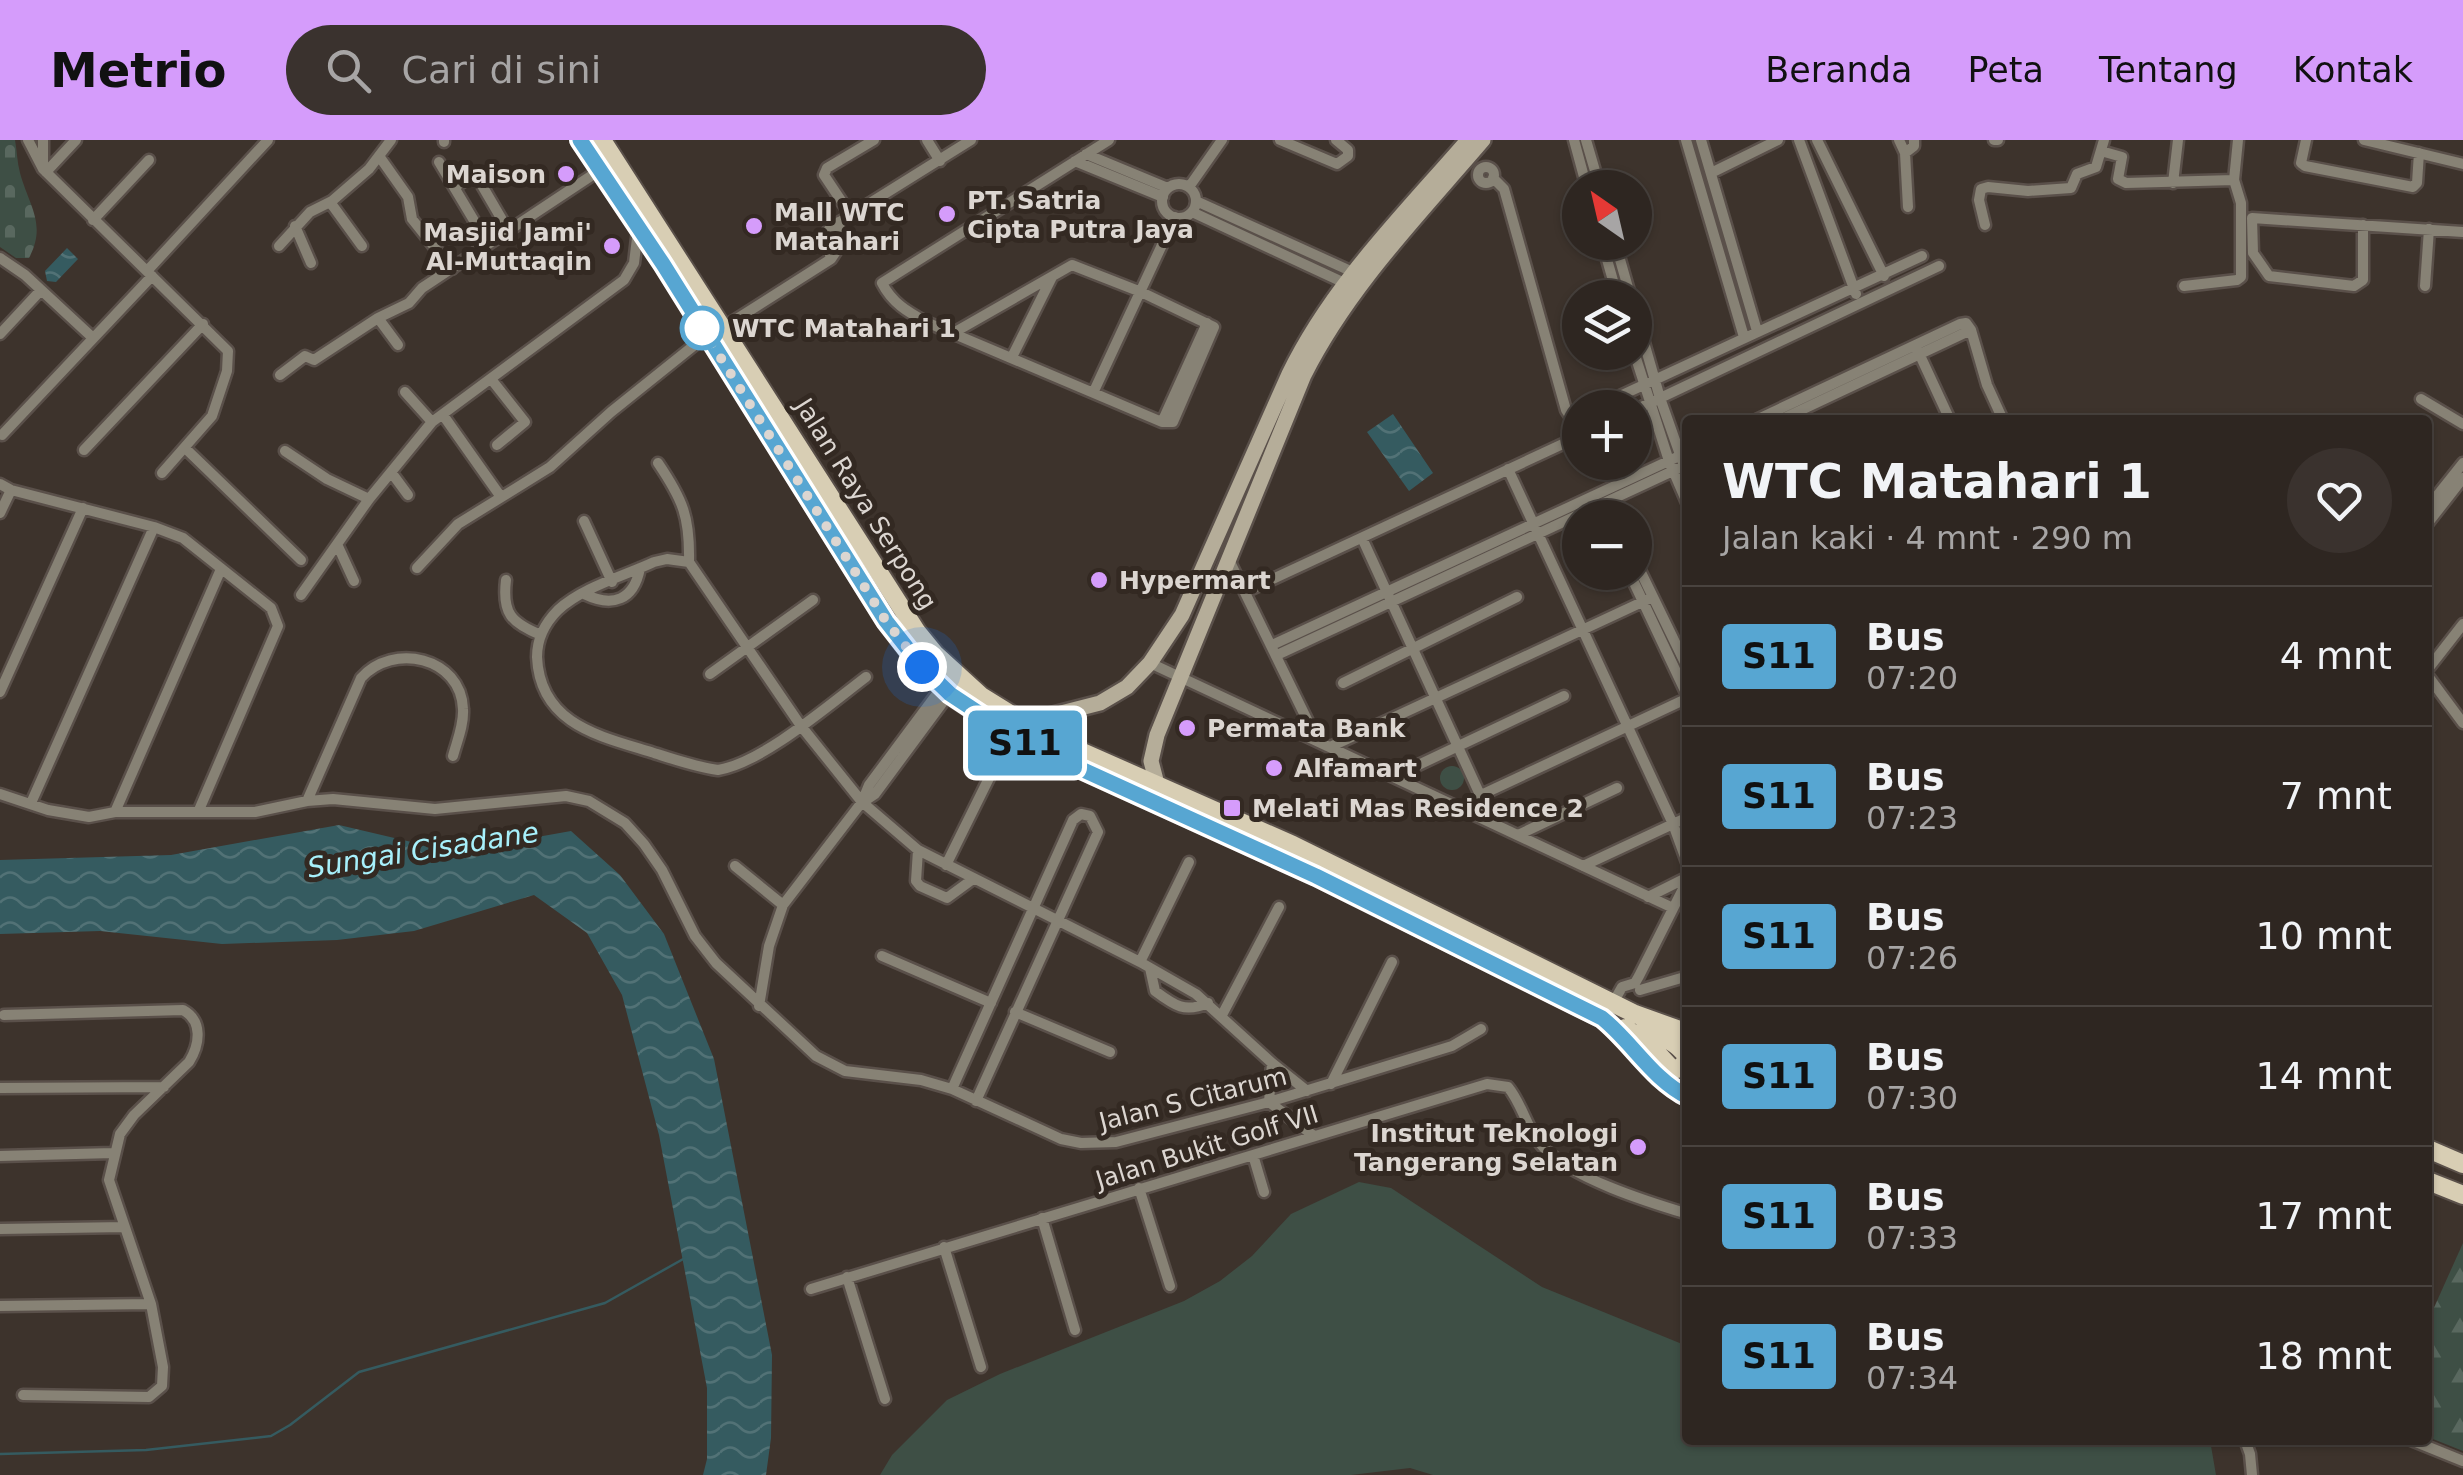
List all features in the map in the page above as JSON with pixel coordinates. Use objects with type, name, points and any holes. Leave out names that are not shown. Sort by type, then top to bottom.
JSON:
[{"type":"main road","name":"Jalan Raya Serpong","points":[[580,140],[638,228],[826,487],[902,610],[935,654],[980,696],[1022,723],[1083,753],[1293,845],[1607,1011],[1660,1079],[1682,1093]]},
{"type":"main road","name":"Jalan Raya Serpong","points":[[602,140],[716,331],[808,498],[902,644],[946,690],[1024,743],[1607,1011],[1638,1015],[1682,1031]]},
{"type":"main road","points":[[808,498],[826,487]]},
{"type":"main road","points":[[1607,1011],[1640,1036],[1673,1070],[1682,1066]]},
{"type":"main road","points":[[1638,1015],[1653,1032],[1682,1050]]},
{"type":"main road","points":[[2432,1151],[2463,1164]]},
{"type":"main road","points":[[2432,1183],[2463,1195]]},
{"type":"street","points":[[28,140],[44,171],[228,351],[229,360],[212,416],[162,473]]},
{"type":"street","points":[[43,140],[44,171]]},
{"type":"street","points":[[44,171],[76,140]]},
{"type":"street","points":[[2,435],[268,140]]},
{"type":"street","points":[[279,246],[295,226],[313,210],[330,202],[391,140]]},
{"type":"street","points":[[850,214],[824,175],[827,168],[874,140]]},
{"type":"street","points":[[926,140],[940,161]]},
{"type":"street","points":[[831,258],[825,235],[839,222],[971,140]]},
{"type":"street","points":[[954,332],[1072,264],[1140,292],[1208,322],[1162,422],[926,322],[903,309],[890,296],[883,281],[1109,140]]},
{"type":"street","points":[[1194,206],[1189,187],[1222,140]]},
{"type":"street","points":[[1280,140],[1336,164],[1348,156],[1348,150],[1336,140]]},
{"type":"street","points":[[1022,723],[1100,704],[1127,687],[1150,663],[1182,615],[1299,353],[1468,140]]},
{"type":"street","points":[[1157,784],[1151,755],[1304,374],[1355,281],[1483,140]]},
{"type":"street","points":[[1574,140],[1582,170]]},
{"type":"street","points":[[1586,140],[1595,170]]},
{"type":"street","points":[[1686,140],[1744,337]]},
{"type":"street","points":[[1701,140],[1757,331]]},
{"type":"street","points":[[1711,173],[1778,140]]},
{"type":"street","points":[[1799,140],[1860,303]]},
{"type":"street","points":[[1817,140],[1884,276]]},
{"type":"street","points":[[1898,140],[1905,153],[1908,207]]},
{"type":"street","points":[[1905,153],[1914,146],[1914,140]]},
{"type":"street","points":[[2173,183],[2178,140]]},
{"type":"street","points":[[2184,286],[2241,277],[2241,204],[2234,180],[2238,140]]},
{"type":"street","points":[[2306,140],[2301,162],[2305,166],[2413,188],[2420,152]]},
{"type":"street","points":[[2364,140],[2463,164]]},
{"type":"street","points":[[1985,225],[1979,200],[1981,189],[1988,186],[2028,192],[2071,188],[2077,174],[2096,167],[2103,146],[2122,157],[2120,182],[2234,180]]},
{"type":"street","points":[[1086,154],[1166,192]]},
{"type":"street","points":[[379,156],[408,197],[412,218],[452,269]]},
{"type":"street","points":[[94,220],[149,160]]},
{"type":"street","points":[[1075,161],[1166,192]]},
{"type":"street","points":[[439,162],[488,244]]},
{"type":"street","points":[[280,375],[301,356],[314,360],[378,318],[409,303],[422,288],[600,170]]},
{"type":"street","points":[[456,187],[468,178],[480,182],[508,230]]},
{"type":"street","points":[[1493,178],[1504,189],[1562,396]]},
{"type":"street","points":[[1166,192],[1179,184],[1189,187]]},
{"type":"street","points":[[1166,192],[1164,208],[1175,217]]},
{"type":"street","points":[[330,202],[362,246]]},
{"type":"street","points":[[1194,206],[1355,281]]},
{"type":"street","points":[[1094,391],[1175,217],[1194,206]]},
{"type":"street","points":[[1711,224],[1723,217]]},
{"type":"street","points":[[2363,225],[2360,284],[2270,276],[2252,253],[2252,218],[2429,229],[2463,232]]},
{"type":"street","points":[[417,568],[458,524],[550,467],[611,412],[716,331],[831,258],[843,241],[839,222]]},
{"type":"street","points":[[295,226],[311,263]]},
{"type":"street","points":[[301,595],[369,499],[432,422],[624,280],[634,264],[638,228]]},
{"type":"street","points":[[2425,286],[2429,229]]},
{"type":"street","points":[[1633,390],[1922,256]]},
{"type":"street","points":[[0,258],[42,290],[93,338]]},
{"type":"street","points":[[1652,402],[1939,266]]},
{"type":"street","points":[[1012,357],[1053,276]]},
{"type":"street","points":[[0,334],[42,290]]},
{"type":"street","points":[[378,318],[398,346]]},
{"type":"street","points":[[1790,415],[1963,323],[1971,330],[1987,385],[2001,415]]},
{"type":"street","points":[[84,450],[202,324]]},
{"type":"street","points":[[1768,415],[1917,350]]},
{"type":"street","points":[[1917,350],[1948,415]]},
{"type":"street","points":[[1644,370],[1650,382]]},
{"type":"street","points":[[1274,650],[1533,528],[1681,464],[1647,370]]},
{"type":"street","points":[[491,378],[525,425],[497,446]]},
{"type":"street","points":[[406,392],[432,422]]},
{"type":"street","points":[[2422,399],[2463,424]]},
{"type":"street","points":[[443,414],[501,497]]},
{"type":"street","points":[[1245,592],[1562,444]]},
{"type":"street","points":[[185,448],[301,560]]},
{"type":"street","points":[[285,451],[327,480],[369,499]]},
{"type":"street","points":[[658,463],[684,504],[690,526],[689,562],[801,726],[862,802],[918,850],[1145,965],[1208,1003],[1308,1091]]},
{"type":"street","points":[[2432,502],[2463,464]]},
{"type":"street","points":[[1508,469],[1682,849]]},
{"type":"street","points":[[392,472],[408,495]]},
{"type":"street","points":[[2432,518],[2463,478]]},
{"type":"street","points":[[0,513],[5,487],[154,527],[182,538],[271,608],[278,626],[199,810]]},
{"type":"street","points":[[0,692],[83,508]]},
{"type":"street","points":[[584,521],[612,582]]},
{"type":"street","points":[[30,804],[154,527]]},
{"type":"street","points":[[1362,538],[1493,823]]},
{"type":"street","points":[[337,544],[354,580]]},
{"type":"street","points":[[689,562],[667,559],[640,568],[556,612],[537,643],[538,669],[549,696],[570,722],[602,737],[718,770],[732,768],[801,726],[866,677]]},
{"type":"street","points":[[1229,560],[1317,740]]},
{"type":"street","points":[[584,594],[609,601],[626,596],[638,581],[640,568]]},
{"type":"street","points":[[115,812],[221,569]]},
{"type":"street","points":[[506,580],[503,600],[511,617],[541,636]]},
{"type":"street","points":[[1641,590],[1648,600]]},
{"type":"street","points":[[1645,590],[1682,680]]},
{"type":"street","points":[[1343,683],[1517,597]]},
{"type":"street","points":[[710,674],[813,600]]},
{"type":"street","points":[[1330,746],[1648,600]]},
{"type":"street","points":[[2432,667],[2463,624]]},
{"type":"street","points":[[1672,649],[1682,661]]},
{"type":"street","points":[[308,800],[362,678],[375,665],[394,658],[414,657],[433,664],[448,675],[459,692],[463,708],[453,756]]},
{"type":"street","points":[[1150,663],[1673,908]]},
{"type":"street","points":[[2432,679],[2463,723]]},
{"type":"street","points":[[759,1006],[769,946],[783,905],[862,802],[875,794],[946,690]]},
{"type":"street","points":[[1393,777],[1564,696]]},
{"type":"street","points":[[1481,795],[1682,701]]},
{"type":"street","points":[[946,865],[994,766]]},
{"type":"street","points":[[1518,835],[1617,788]]},
{"type":"street","name":"Jalan S Citarum","points":[[0,794],[89,817],[115,812],[255,812],[308,800],[333,799],[435,809],[566,796],[589,801],[616,816],[644,844],[662,870],[695,936],[716,963],[816,1056],[845,1072],[921,1080],[952,1089],[1061,1139],[1097,1144],[1269,1102],[1452,1046],[1481,1029]]},
{"type":"street","points":[[952,1089],[1073,820],[1078,815],[1090,816],[1098,832],[976,1101]]},
{"type":"street","points":[[1584,866],[1682,820]]},
{"type":"street","points":[[918,850],[916,880],[920,886],[947,898],[973,879]]},
{"type":"street","points":[[1189,862],[1145,965],[1155,992],[1182,1009],[1208,1003]]},
{"type":"street","points":[[734,866],[783,905]]},
{"type":"street","points":[[1648,896],[1682,881]]},
{"type":"street","points":[[1634,986],[1682,890]]},
{"type":"street","points":[[1222,1015],[1278,908]]},
{"type":"street","points":[[882,956],[991,1002]]},
{"type":"street","points":[[1331,1084],[1392,962]]},
{"type":"street","points":[[1607,1011],[1622,987],[1682,977]]},
{"type":"street","points":[[1634,986],[1642,996],[1638,1015]]},
{"type":"street","points":[[4,1015],[183,1010],[190,1013],[197,1027],[195,1052],[134,1115],[120,1134],[113,1154],[110,1192],[126,1227],[150,1304],[164,1378],[162,1386],[155,1394],[23,1394]]},
{"type":"street","points":[[1015,1012],[1110,1052]]},
{"type":"street","points":[[1272,1063],[1269,1102],[1314,1136]]},
{"type":"street","name":"Jalan Bukit Golf VII","points":[[811,1289],[1498,1083],[1508,1086],[1538,1141],[1554,1158],[1642,1200],[1682,1212]]},
{"type":"street","points":[[0,1088],[165,1087]]},
{"type":"street","points":[[0,1156],[113,1154]]},
{"type":"street","points":[[1253,1154],[1264,1192]]},
{"type":"street","points":[[1139,1188],[1170,1286]]},
{"type":"street","points":[[1042,1218],[1075,1330]]},
{"type":"street","points":[[0,1230],[126,1227]]},
{"type":"street","points":[[944,1247],[982,1368]]},
{"type":"street","points":[[847,1277],[884,1399]]},
{"type":"street","points":[[0,1306],[150,1304]]},
{"type":"street","points":[[2247,1445],[2252,1475]]},
{"type":"street","points":[[2423,1445],[2463,1461]]},
{"type":"green space","points":[[0,140],[15,140],[20,173],[35,215],[36,235],[29,258],[16,258],[0,247]]},
{"type":"green space","points":[[1452,766],[1461,769],[1461,787],[1452,790],[1443,787],[1440,778],[1443,769]]},
{"type":"green space","points":[[1359,1182],[1391,1188],[1542,1287],[1682,1344],[1682,1445],[2211,1445],[2216,1475],[1433,1475],[1410,1468],[1351,1475],[880,1475],[892,1455],[947,1400],[1000,1374],[1184,1301],[1220,1281],[1252,1256],[1291,1214]]},
{"type":"green space","points":[[2463,1243],[2463,1451],[2432,1439],[2432,1312]]},
{"type":"water","points":[[67,248],[78,259],[56,282],[47,281],[45,271]]},
{"type":"water","points":[[1393,414],[1433,473],[1409,491],[1367,432]]},
{"type":"water","name":"Sungai Cisadane","points":[[339,825],[454,852],[571,831],[620,875],[664,934],[714,1059],[772,1355],[771,1438],[766,1475],[703,1475],[707,1459],[707,1388],[659,1135],[622,995],[587,933],[534,895],[414,931],[337,940],[222,944],[100,931],[0,934],[0,860],[171,855]]},
{"type":"waterway","points":[[0,1454],[146,1450],[271,1436],[359,1372],[605,1303],[685,1258]]},
{"type":"bus line","name":"S11","points":[[580,140],[663,264],[886,621],[922,667],[966,708],[1024,743],[1316,876],[1602,1018],[1624,1036],[1660,1079],[1682,1094]]},
{"type":"place","name":"Maison","points":[[566,174]]},
{"type":"place","name":"PT. Satria Cipta Putra Jaya","points":[[947,214]]},
{"type":"place","name":"Mall WTC Matahari","points":[[754,226]]},
{"type":"place","name":"Masjid Jami' Al-Muttaqin","points":[[612,246]]},
{"type":"place","name":"WTC Matahari 1","points":[[702,328]]},
{"type":"place","name":"Hypermart","points":[[1099,580]]},
{"type":"place","name":"Permata Bank","points":[[1187,728]]},
{"type":"place","name":"Alfamart","points":[[1274,768]]},
{"type":"place","name":"Melati Mas Residence 2","points":[[1232,808]]},
{"type":"place","name":"Institut Teknologi Tangerang Selatan","points":[[1638,1147]]},
{"type":"route","points":[[702,328],[886,621],[922,667]]}]
